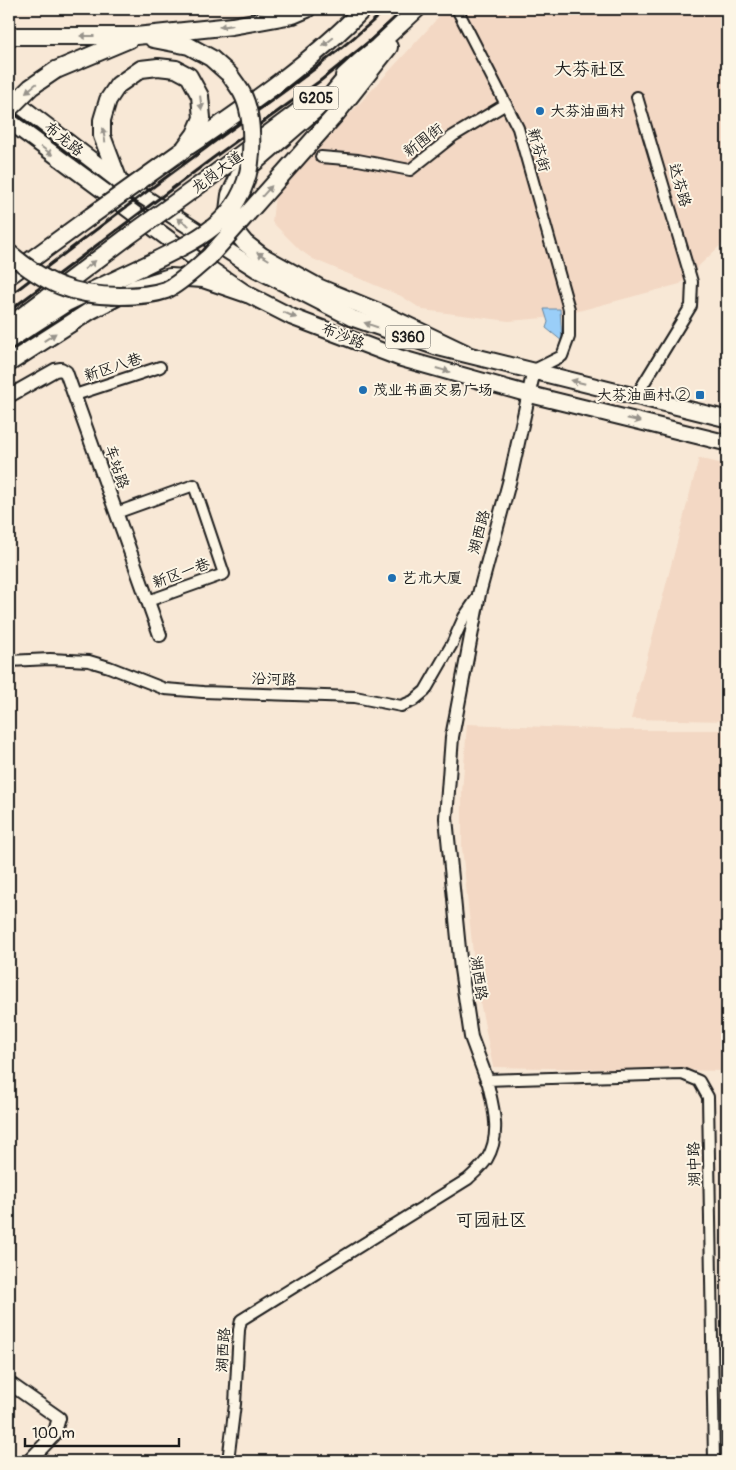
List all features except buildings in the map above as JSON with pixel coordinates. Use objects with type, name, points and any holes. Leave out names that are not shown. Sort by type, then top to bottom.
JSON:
[{"type":"highway","points":[[9,36],[136,36],[232,26],[293,15],[307,9]]},
{"type":"highway","name":"G205","points":[[9,276],[281,79],[346,27],[363,9]]},
{"type":"highway","points":[[9,253],[41,278],[72,291],[100,296],[136,296],[166,290],[208,257],[336,114],[418,9]]},
{"type":"highway","name":"龙岗大道","points":[[9,326],[353,69],[418,9]]},
{"type":"highway","points":[[9,109],[31,87],[56,70],[136,36],[189,46],[211,58],[229,74],[242,94],[249,116],[252,141],[246,185],[234,206],[219,222],[193,242],[66,303],[9,340]]},
{"type":"highway","points":[[119,182],[102,136],[102,120],[108,100],[118,85],[141,69],[158,67],[176,69],[189,76],[200,96],[202,118],[195,134],[184,150]]},
{"type":"highway","points":[[353,69],[329,98],[239,176],[230,195],[228,211],[232,227],[245,243],[262,256],[312,284],[381,313],[465,353]]},
{"type":"highway","points":[[9,363],[90,311],[135,288],[170,277],[203,279],[246,294]]},
{"type":"main road","name":"布龙路","points":[[9,97],[119,182]]},
{"type":"main road","name":"布沙路","points":[[9,121],[190,255],[246,294],[292,317],[400,358],[528,394],[727,443]]},
{"type":"main road","name":"布沙路","points":[[119,182],[256,269],[352,318],[436,347],[727,419]]},
{"type":"street","name":"新芬街","points":[[457,9],[518,128],[568,309],[569,337],[562,356],[534,370]]},
{"type":"street","name":"达芬路","points":[[636,396],[691,306],[692,282],[637,97]]},
{"type":"street","name":"新围街","points":[[321,157],[358,160],[410,170],[452,136],[506,104]]},
{"type":"street","name":"新区八巷","points":[[75,395],[160,367]]},
{"type":"street","name":"车站路","points":[[9,396],[56,370],[61,369],[66,372],[160,635]]},
{"type":"street","name":"湖西路","points":[[228,1461],[235,1404],[239,1330],[242,1320],[468,1179],[486,1160],[495,1138],[495,1114],[487,1080],[471,1038],[461,969],[446,818],[452,737],[480,594],[510,479],[534,370]]},
{"type":"street","name":"新区一巷","points":[[116,512],[194,485],[224,574],[148,601]]},
{"type":"street","name":"沿河路","points":[[9,661],[50,659],[89,661],[165,689],[203,692],[355,696],[401,706],[413,701],[425,691],[452,644],[464,617],[480,594]]},
{"type":"street","name":"湖中路","points":[[487,1080],[682,1074],[699,1081],[708,1096],[714,1461]]},
{"type":"street","points":[[9,1383],[59,1418],[54,1435],[30,1461]]},
{"type":"shaded area","name":"大芬油画村","points":[[445,9],[727,9],[727,239],[680,284],[556,317],[509,321],[423,310],[401,296],[313,259],[300,250],[272,222],[275,195]]},
{"type":"shaded area","points":[[699,458],[727,465],[727,721],[631,719]]},
{"type":"shaded area","points":[[467,724],[623,730],[727,730],[727,1071],[493,1067],[476,982],[462,848],[462,793]]},
{"type":"water","points":[[544,309],[560,309],[562,341],[546,328],[548,322]]},
{"type":"railway","points":[[9,296],[157,184],[321,64],[386,9]]},
{"type":"railway","points":[[9,311],[213,158],[320,81],[371,40],[404,9]]},
{"type":"place","name":"大芬油画村","points":[[540,111]]},
{"type":"place","name":"茂业书画交易广场","points":[[363,390]]},
{"type":"place","name":"大芬油画村 ②","points":[[700,395]]},
{"type":"place","name":"艺术大厦","points":[[392,578]]},
{"type":"district","name":"大芬社区","points":[[590,69]]},
{"type":"district","name":"可园社区","points":[[491,1220]]}]
